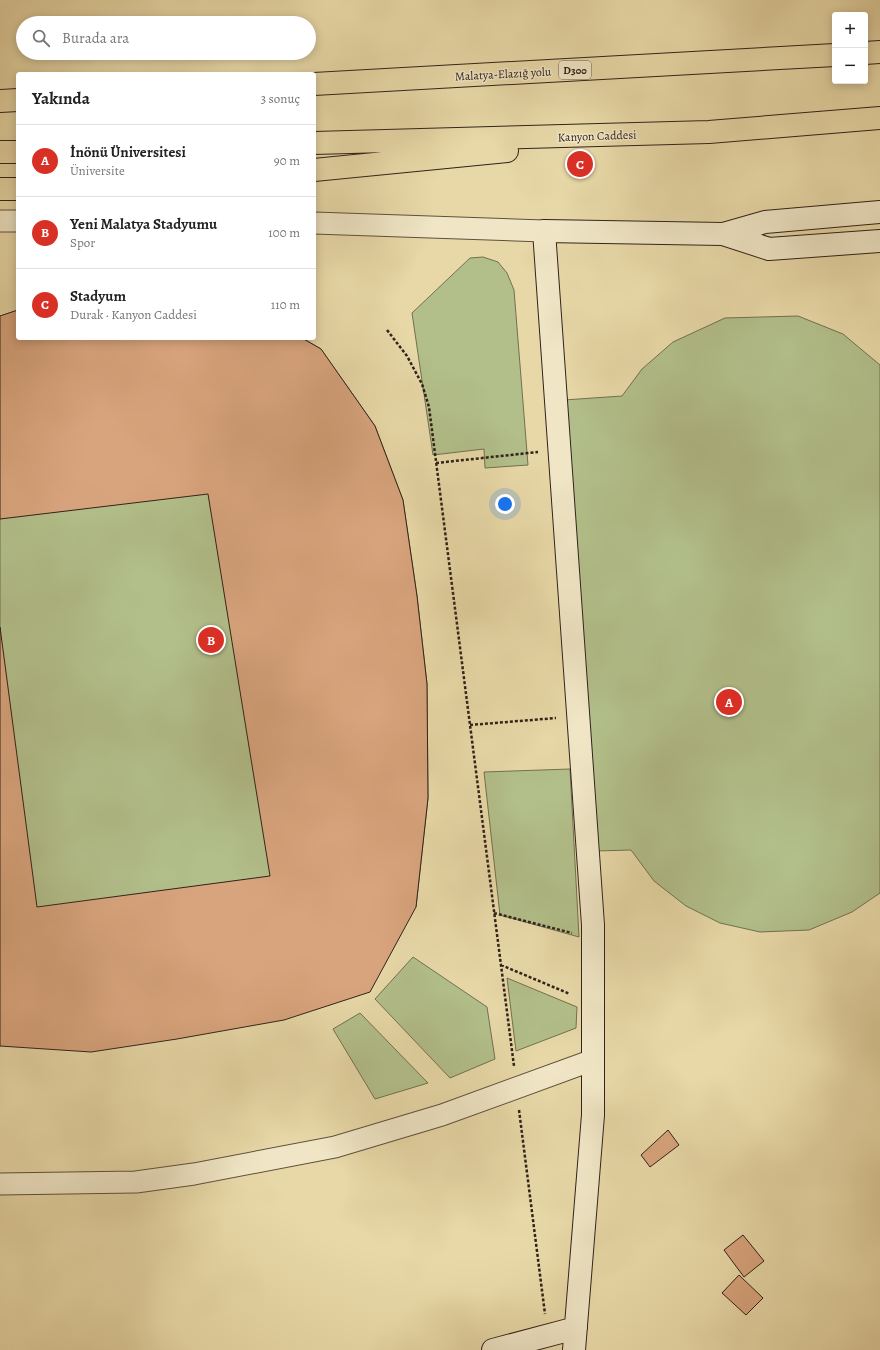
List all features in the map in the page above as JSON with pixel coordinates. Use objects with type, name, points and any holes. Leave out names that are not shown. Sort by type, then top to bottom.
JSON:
[{"type":"highway","points":[[868,53],[880,52]]},
{"type":"highway","name":"Malatya-Elazığ yolu","points":[[316,84],[832,55]]},
{"type":"highway","name":"Kanyon Caddesi","points":[[316,144],[700,133],[880,118]]},
{"type":"highway","points":[[316,170],[700,133]]},
{"type":"highway","points":[[0,152],[16,152]]},
{"type":"highway","points":[[0,189],[16,188]]},
{"type":"street","points":[[316,223],[544,231],[723,234],[765,222],[880,212]]},
{"type":"street","points":[[0,221],[16,221]]},
{"type":"street","points":[[544,231],[579,716],[593,939],[593,1115],[574,1350]]},
{"type":"street","points":[[723,234],[769,249],[880,241]]},
{"type":"street","points":[[0,1184],[136,1182],[194,1174],[335,1147],[442,1115],[593,1060]]},
{"type":"street","points":[[493,1350],[576,1328]]},
{"type":"path","points":[[387,330],[407,356],[422,384],[429,407],[548,1336]]},
{"type":"path","points":[[436,463],[560,450]]},
{"type":"path","points":[[470,725],[579,716]]},
{"type":"path","points":[[494,913],[593,939]]},
{"type":"path","points":[[501,965],[593,1003]]},
{"type":"green space","points":[[483,257],[498,262],[507,273],[514,290],[528,465],[485,468],[484,449],[433,455],[412,313],[470,258]]},
{"type":"green space","points":[[16,311],[16,340],[305,340],[321,349],[375,426],[403,500],[417,596],[427,684],[428,798],[416,907],[0,1046],[0,316]]},
{"type":"green space","points":[[798,316],[843,334],[880,365],[880,893],[852,912],[809,930],[760,932],[720,923],[686,906],[654,881],[631,850],[595,851],[564,400],[622,396],[642,369],[673,342],[725,318]]},
{"type":"green space","points":[[570,769],[579,937],[500,915],[484,772]]},
{"type":"green space","points":[[413,957],[487,1007],[495,1059],[450,1078],[375,999]]},
{"type":"green space","points":[[507,978],[577,1007],[576,1028],[516,1051]]},
{"type":"green space","points":[[360,1013],[428,1083],[375,1099],[333,1029]]},
{"type":"building","points":[[16,311],[16,340],[305,340],[321,349],[375,426],[403,500],[417,596],[427,684],[428,798],[416,907],[370,992],[284,1020],[177,1039],[91,1052],[0,1046],[0,627],[37,907],[270,876],[208,494],[0,519],[0,316]]},
{"type":"building","points":[[668,1130],[679,1145],[650,1167],[641,1155]]},
{"type":"building","points":[[743,1235],[764,1261],[744,1277],[724,1250]]},
{"type":"building","points":[[739,1275],[763,1298],[746,1315],[722,1293]]},
{"type":"place","name":"Stadyum","points":[[580,164]]},
{"type":"place","name":"Yeni Malatya Stadyumu","points":[[211,640]]},
{"type":"place","name":"İnönü Üniversitesi","points":[[729,702]]}]
